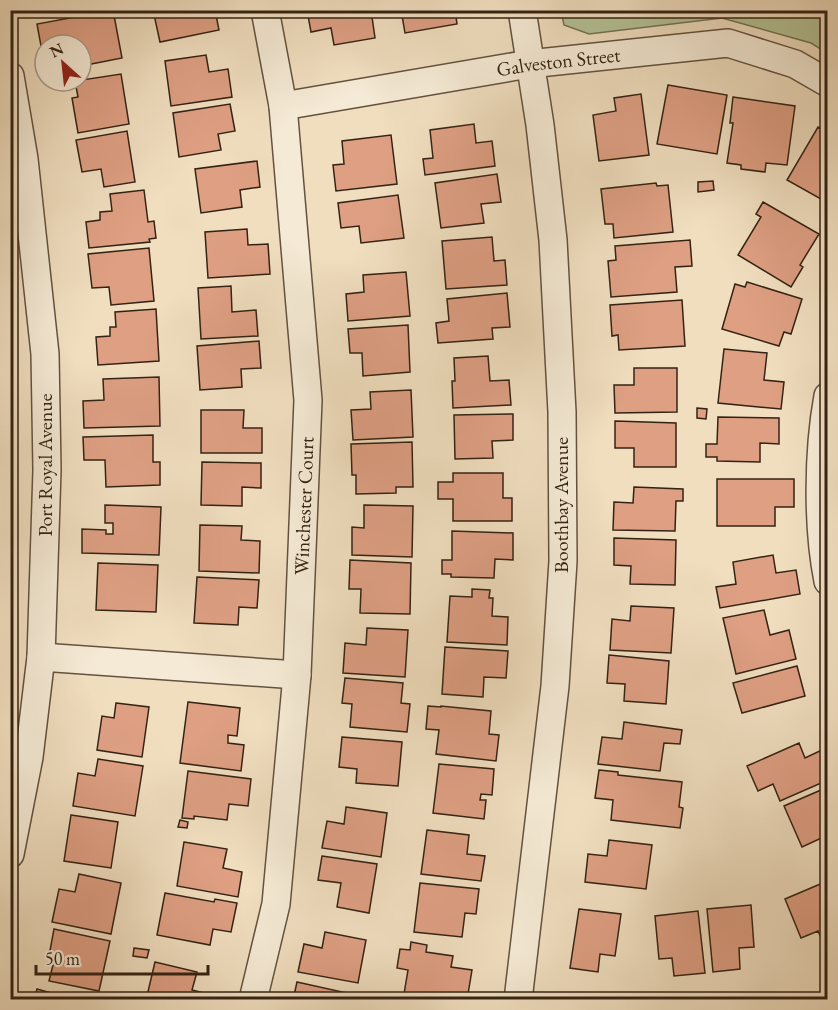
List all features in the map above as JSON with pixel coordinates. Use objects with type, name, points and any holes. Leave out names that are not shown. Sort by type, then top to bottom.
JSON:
[{"type":"street","name":"Winchester Court","points":[[253,999],[276,904],[297,675],[308,400],[283,106],[265,10]]},
{"type":"street","name":"Boothbay Avenue","points":[[518,999],[543,804],[555,686],[563,561],[562,412],[553,240],[540,125],[522,10]]},
{"type":"street","name":"Galveston Street","points":[[283,106],[529,64],[728,43],[795,64],[828,83]]},
{"type":"street","name":"Port Royal Avenue","points":[[10,76],[24,159],[45,354],[47,470],[41,657],[29,757],[10,854]]},
{"type":"street","points":[[828,396],[823,419],[820,482],[824,564],[828,581]]},
{"type":"street","points":[[41,657],[297,675]]},
{"type":"green space","points":[[561,11],[827,11],[827,53],[811,43],[722,18],[589,34],[564,25]]},
{"type":"building","points":[[113,10],[122,58],[93,64],[93,33],[39,33],[37,24]]},
{"type":"building","points":[[153,10],[215,10],[219,30],[160,42]]},
{"type":"building","points":[[307,10],[371,10],[375,38],[334,45],[331,28],[311,32]]},
{"type":"building","points":[[401,10],[455,10],[457,24],[405,33]]},
{"type":"building","points":[[206,55],[209,72],[228,69],[232,97],[171,106],[165,61]]},
{"type":"building","points":[[121,74],[129,124],[78,133],[72,98],[78,97],[77,93],[93,93],[93,78]]},
{"type":"building","points":[[668,85],[727,95],[717,154],[657,144]]},
{"type":"building","points":[[641,94],[649,155],[599,161],[593,115],[616,111],[614,98]]},
{"type":"building","points":[[733,97],[795,106],[787,165],[766,163],[765,172],[741,169],[741,165],[727,163],[733,123],[730,123]]},
{"type":"building","points":[[230,104],[235,131],[218,134],[221,150],[179,157],[173,113]]},
{"type":"building","points":[[474,124],[476,143],[492,141],[495,166],[425,175],[423,159],[433,158],[430,130]]},
{"type":"building","points":[[818,127],[828,133],[828,203],[787,180]]},
{"type":"building","points":[[127,131],[135,182],[104,187],[101,169],[82,172],[76,140]]},
{"type":"building","points":[[391,135],[397,184],[336,191],[333,165],[344,164],[342,141]]},
{"type":"building","points":[[257,161],[260,187],[240,190],[242,207],[201,213],[195,169]]},
{"type":"building","points":[[497,174],[501,202],[481,204],[484,223],[441,228],[435,183]]},
{"type":"building","points":[[713,181],[714,190],[698,192],[698,182]]},
{"type":"building","points":[[656,183],[657,186],[668,185],[673,232],[614,238],[613,224],[605,224],[601,189]]},
{"type":"building","points":[[144,190],[148,222],[154,221],[156,238],[149,239],[150,242],[89,248],[86,222],[100,220],[100,212],[112,211],[110,194]]},
{"type":"building","points":[[398,195],[404,238],[361,243],[359,226],[341,228],[338,203]]},
{"type":"building","points":[[763,202],[819,234],[800,265],[803,267],[791,287],[738,255],[761,217],[756,214]]},
{"type":"building","points":[[247,229],[248,245],[268,244],[270,274],[208,278],[205,232]]},
{"type":"building","points":[[492,237],[494,261],[505,260],[507,285],[446,289],[442,241]]},
{"type":"building","points":[[690,240],[692,266],[675,267],[677,292],[611,297],[608,261],[616,260],[615,246]]},
{"type":"building","points":[[149,248],[154,301],[111,305],[109,287],[92,288],[88,254]]},
{"type":"building","points":[[406,272],[410,316],[348,321],[346,294],[364,292],[363,275]]},
{"type":"building","points":[[747,282],[802,299],[791,334],[784,332],[779,346],[722,329],[735,284],[745,287]]},
{"type":"building","points":[[231,286],[232,312],[256,310],[258,336],[201,339],[198,288]]},
{"type":"building","points":[[507,293],[510,327],[492,328],[493,339],[438,343],[436,323],[449,321],[447,299]]},
{"type":"building","points":[[682,300],[685,346],[619,350],[618,335],[612,336],[610,305]]},
{"type":"building","points":[[156,309],[159,361],[98,365],[96,337],[110,336],[110,327],[116,327],[115,312]]},
{"type":"building","points":[[408,325],[410,372],[363,376],[362,353],[350,353],[348,329]]},
{"type":"building","points":[[259,341],[261,368],[241,369],[242,387],[200,390],[197,346]]},
{"type":"building","points":[[724,349],[767,353],[764,380],[784,382],[781,409],[718,403]]},
{"type":"building","points":[[488,356],[490,381],[509,380],[511,405],[453,408],[454,358]]},
{"type":"building","points":[[634,368],[677,368],[677,412],[615,413],[614,385],[634,385]]},
{"type":"building","points":[[159,377],[160,426],[84,428],[83,401],[104,400],[103,379]]},
{"type":"building","points":[[411,390],[413,437],[353,440],[351,410],[371,409],[370,392]]},
{"type":"building","points":[[697,408],[707,409],[706,419],[697,418]]},
{"type":"building","points":[[201,410],[244,410],[243,428],[262,428],[262,453],[201,453]]},
{"type":"building","points":[[513,414],[513,440],[492,441],[493,458],[455,459],[454,415]]},
{"type":"building","points":[[718,417],[779,418],[779,444],[760,443],[760,462],[717,461],[717,457],[706,457],[706,444],[717,444]]},
{"type":"building","points":[[615,421],[676,423],[676,467],[634,467],[634,448],[615,448]]},
{"type":"building","points":[[153,435],[153,462],[160,462],[160,485],[106,487],[105,460],[84,460],[83,437]]},
{"type":"building","points":[[412,442],[413,487],[396,487],[396,493],[356,494],[356,475],[352,475],[351,444]]},
{"type":"building","points":[[202,462],[261,463],[261,488],[242,487],[242,506],[201,505]]},
{"type":"building","points":[[453,473],[503,473],[503,498],[512,498],[512,521],[453,521],[453,499],[438,499],[438,482],[453,482]]},
{"type":"building","points":[[717,479],[794,479],[794,507],[775,507],[775,526],[717,526]]},
{"type":"building","points":[[634,487],[683,489],[683,501],[676,501],[675,531],[613,530],[614,502],[633,503]]},
{"type":"building","points":[[105,505],[161,507],[159,555],[82,553],[82,529],[106,530],[106,534],[113,534],[113,523],[105,523]]},
{"type":"building","points":[[364,505],[413,506],[412,557],[352,555],[352,527],[364,528]]},
{"type":"building","points":[[200,525],[242,526],[241,540],[260,541],[259,573],[199,571]]},
{"type":"building","points":[[452,531],[513,533],[513,560],[495,559],[494,578],[451,577],[451,574],[442,574],[442,560],[452,560]]},
{"type":"building","points":[[614,538],[676,540],[675,585],[630,584],[631,566],[614,565]]},
{"type":"building","points":[[773,555],[776,573],[796,570],[800,594],[720,608],[716,587],[736,584],[733,562]]},
{"type":"building","points":[[350,560],[411,563],[410,614],[360,613],[361,589],[349,589]]},
{"type":"building","points":[[98,563],[158,565],[156,612],[96,610]]},
{"type":"building","points":[[197,577],[259,580],[257,608],[239,607],[238,625],[194,623]]},
{"type":"building","points":[[472,589],[490,590],[489,598],[493,598],[492,616],[508,617],[507,645],[447,642],[450,596],[472,597]]},
{"type":"building","points":[[631,606],[674,608],[671,653],[610,650],[612,619],[630,621]]},
{"type":"building","points":[[764,610],[770,635],[789,630],[796,659],[736,674],[723,618]]},
{"type":"building","points":[[367,628],[408,630],[405,677],[343,673],[345,643],[366,645]]},
{"type":"building","points":[[445,647],[508,651],[506,678],[484,677],[483,697],[442,694]]},
{"type":"building","points":[[609,655],[669,661],[666,704],[624,701],[625,684],[607,683]]},
{"type":"building","points":[[797,666],[805,696],[742,713],[733,683]]},
{"type":"building","points":[[345,678],[403,683],[401,703],[410,704],[407,732],[350,727],[352,704],[342,703]]},
{"type":"building","points":[[188,702],[240,708],[237,736],[228,735],[228,743],[244,745],[241,771],[180,763]]},
{"type":"building","points":[[116,703],[149,707],[142,757],[97,750],[102,716],[114,718]]},
{"type":"building","points":[[428,706],[491,711],[489,734],[499,735],[496,761],[436,754],[439,730],[426,729]]},
{"type":"building","points":[[624,722],[682,730],[680,744],[664,743],[660,771],[598,764],[602,737],[622,739]]},
{"type":"building","points":[[342,737],[402,742],[398,786],[356,783],[357,769],[339,767]]},
{"type":"building","points":[[799,743],[805,758],[824,749],[828,756],[828,780],[780,801],[773,784],[758,791],[747,766]]},
{"type":"building","points":[[98,759],[143,766],[135,816],[73,806],[78,773],[95,776]]},
{"type":"building","points":[[439,764],[494,769],[492,795],[481,794],[480,800],[486,800],[484,819],[433,813]]},
{"type":"building","points":[[599,770],[618,772],[618,775],[682,782],[679,807],[683,808],[680,828],[611,820],[613,800],[595,798]]},
{"type":"building","points":[[188,771],[251,779],[248,806],[229,804],[227,820],[194,816],[194,819],[182,818]]},
{"type":"building","points":[[828,787],[828,835],[802,847],[784,806]]},
{"type":"building","points":[[346,807],[387,813],[381,857],[322,848],[327,821],[344,824]]},
{"type":"building","points":[[71,815],[118,822],[111,868],[64,861]]},
{"type":"building","points":[[180,820],[188,822],[187,828],[178,827]]},
{"type":"building","points":[[427,830],[469,835],[467,854],[485,856],[481,881],[421,874]]},
{"type":"building","points":[[609,840],[652,845],[646,889],[585,882],[588,854],[607,856]]},
{"type":"building","points":[[184,842],[227,849],[223,868],[242,872],[238,897],[177,886]]},
{"type":"building","points":[[322,856],[377,864],[369,913],[337,907],[341,883],[318,880]]},
{"type":"building","points":[[79,874],[121,883],[111,934],[52,922],[59,889],[75,892]]},
{"type":"building","points":[[825,882],[828,887],[828,949],[818,931],[801,938],[785,899]]},
{"type":"building","points":[[420,883],[479,889],[476,914],[465,913],[462,937],[414,932]]},
{"type":"building","points":[[165,893],[214,902],[215,899],[237,903],[231,932],[213,929],[210,945],[157,935]]},
{"type":"building","points":[[751,905],[754,947],[739,948],[740,969],[713,972],[707,909]]},
{"type":"building","points":[[579,909],[621,914],[615,956],[600,954],[598,972],[570,968]]},
{"type":"building","points":[[698,911],[705,973],[674,976],[672,958],[659,959],[655,916]]},
{"type":"building","points":[[54,929],[110,941],[99,991],[49,981],[55,957],[49,956]]},
{"type":"building","points":[[325,932],[366,940],[358,983],[298,972],[304,944],[322,948]]},
{"type":"building","points":[[411,942],[427,945],[426,952],[453,956],[451,967],[472,970],[467,1000],[439,1000],[404,994],[408,970],[397,968],[400,949],[410,950]]},
{"type":"building","points":[[134,948],[149,950],[147,958],[133,956]]},
{"type":"building","points":[[155,962],[197,972],[192,990],[212,995],[211,1000],[146,1000]]},
{"type":"building","points":[[297,982],[356,995],[355,1000],[293,1000]]},
{"type":"building","points":[[37,989],[76,1000],[34,1000]]}]
